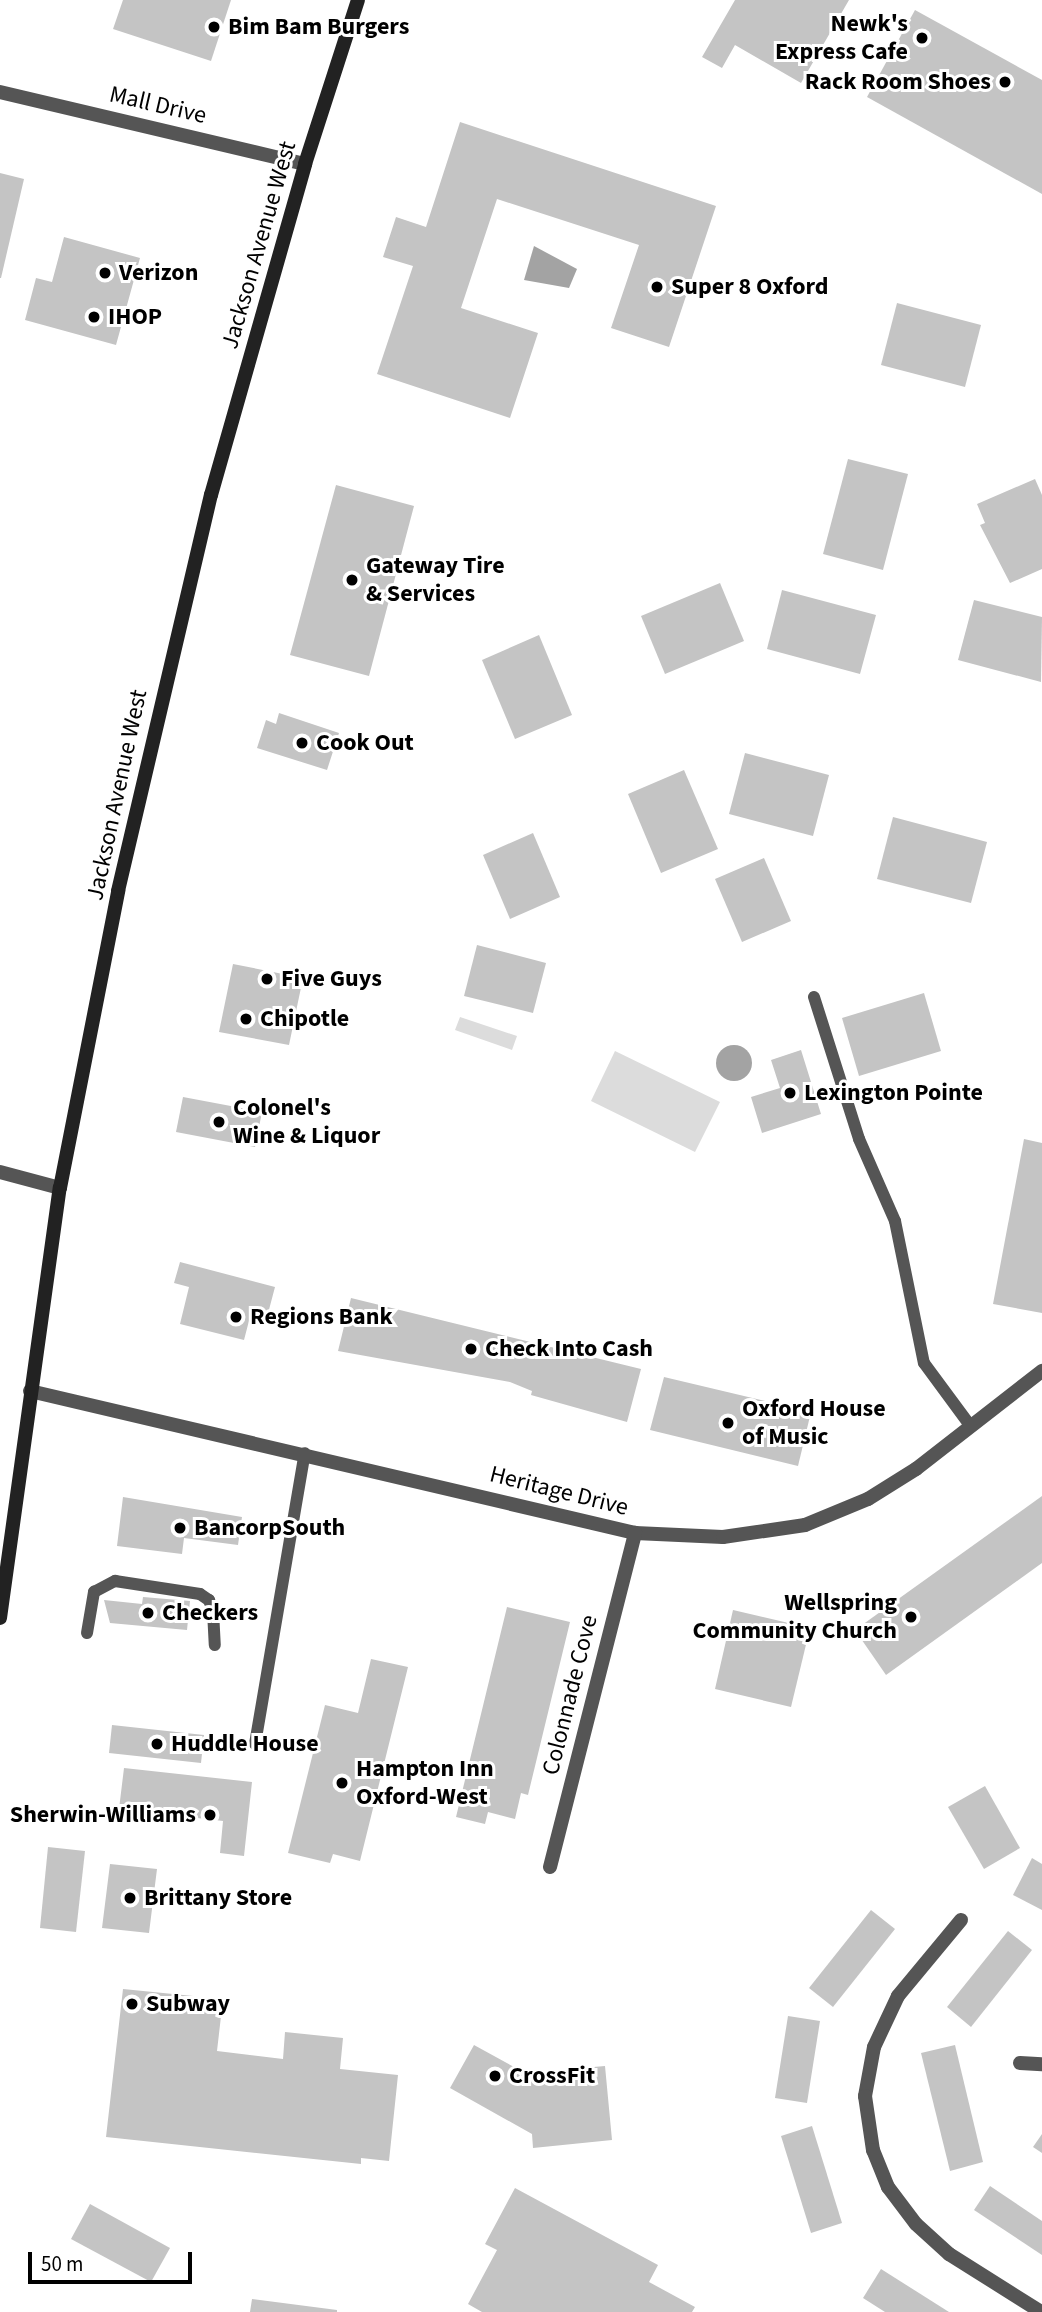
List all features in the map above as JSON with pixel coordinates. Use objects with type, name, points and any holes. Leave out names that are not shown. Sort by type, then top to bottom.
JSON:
[{"type":"main road","name":"Jackson Avenue West","points":[[0,1618],[60,1188],[118,891],[182,609],[305,164],[358,0]]},
{"type":"street","name":"Mall Drive","points":[[0,92],[305,164]]},
{"type":"street","points":[[0,1172],[60,1188]]},
{"type":"street","name":"Heritage Drive","points":[[30,1391],[305,1453],[635,1533],[723,1537],[805,1525],[877,1493],[916,1469],[969,1424],[1042,1371]]},
{"type":"street","name":"Colonnade Cove","points":[[550,1867],[635,1533]]},
{"type":"street","points":[[961,1920],[898,1996],[874,2047],[865,2096],[873,2150],[888,2187],[916,2224],[949,2253],[1041,2312]]},
{"type":"street","points":[[1020,2063],[1042,2064]]},
{"type":"lane","points":[[814,997],[859,1139],[895,1221],[923,1363],[969,1424]]},
{"type":"lane","points":[[255,1744],[305,1453]]},
{"type":"lane","points":[[87,1633],[94,1592],[115,1581],[200,1594],[209,1600],[213,1611],[215,1645]]},
{"type":"shaded area","points":[[534,246],[577,269],[569,288],[524,280]]},
{"type":"shaded area","points":[[460,1017],[517,1036],[512,1050],[455,1030]]},
{"type":"shaded area","points":[[734,1045],[747,1050],[752,1063],[747,1076],[734,1081],[721,1076],[716,1063],[721,1050]]},
{"type":"shaded area","points":[[615,1051],[720,1102],[695,1152],[591,1101]]},
{"type":"building","points":[[123,0],[231,0],[211,61],[113,29]]},
{"type":"building","points":[[735,0],[849,0],[801,83],[735,45],[722,68],[702,57]]},
{"type":"building","points":[[915,10],[1042,80],[1042,194],[867,97]]},
{"type":"building","name":"Super 8 Oxford","points":[[460,122],[716,206],[669,347],[611,328],[639,245],[497,199],[461,308],[538,333],[510,418],[377,374],[413,266],[383,257],[396,217],[426,227]]},
{"type":"building","points":[[0,173],[24,179],[1,278],[0,278]]},
{"type":"building","points":[[64,237],[140,258],[116,345],[25,320],[36,278],[52,282]]},
{"type":"building","points":[[897,303],[981,325],[965,387],[881,365]]},
{"type":"building","points":[[848,459],[908,474],[883,570],[823,554]]},
{"type":"building","points":[[1035,479],[1042,495],[1042,569],[1010,583],[980,525],[985,523],[977,504]]},
{"type":"building","name":"Gateway Tire & Services","points":[[336,485],[414,506],[369,676],[290,655]]},
{"type":"building","points":[[720,583],[744,641],[665,674],[641,616]]},
{"type":"building","points":[[782,590],[876,615],[860,674],[767,649]]},
{"type":"building","points":[[974,600],[1042,617],[1041,682],[958,660]]},
{"type":"building","points":[[539,635],[572,715],[515,739],[482,660]]},
{"type":"building","points":[[279,713],[339,733],[327,770],[257,748],[266,720],[276,724]]},
{"type":"building","points":[[745,753],[829,775],[813,836],[729,814]]},
{"type":"building","points":[[684,770],[718,849],[661,873],[628,794]]},
{"type":"building","points":[[893,817],[987,842],[971,903],[877,879]]},
{"type":"building","points":[[533,833],[560,897],[510,919],[483,855]]},
{"type":"building","points":[[764,858],[791,921],[742,942],[715,879]]},
{"type":"building","points":[[477,945],[546,963],[533,1013],[464,996]]},
{"type":"building","points":[[233,964],[303,978],[289,1045],[219,1032]]},
{"type":"building","points":[[924,993],[941,1051],[859,1076],[842,1018]]},
{"type":"building","name":"Lexington Pointe","points":[[801,1050],[821,1114],[762,1133],[751,1097],[780,1088],[771,1060]]},
{"type":"building","name":"Colonel's Wine & Liquor","points":[[183,1097],[262,1112],[255,1147],[176,1132]]},
{"type":"building","points":[[1024,1139],[1042,1143],[1042,1313],[993,1304]]},
{"type":"building","points":[[180,1262],[275,1287],[266,1321],[250,1317],[244,1340],[180,1324],[189,1287],[174,1283]]},
{"type":"building","points":[[351,1298],[641,1369],[627,1422],[531,1395],[532,1391],[510,1382],[338,1351]]},
{"type":"building","points":[[664,1377],[811,1412],[798,1466],[650,1430]]},
{"type":"building","points":[[1042,1496],[1042,1563],[886,1675],[855,1630]]},
{"type":"building","name":"BancorpSouth","points":[[123,1497],[242,1517],[238,1545],[184,1538],[182,1554],[117,1546]]},
{"type":"building","name":"Checkers","points":[[143,1597],[190,1601],[187,1630],[110,1623],[104,1600],[142,1604]]},
{"type":"building","points":[[507,1607],[570,1622],[528,1795],[521,1793],[515,1819],[488,1812],[485,1824],[456,1817]]},
{"type":"building","points":[[733,1610],[810,1628],[791,1707],[715,1689]]},
{"type":"building","name":"Hampton Inn Oxford-West","points":[[371,1659],[408,1667],[360,1861],[333,1854],[330,1863],[288,1853],[325,1705],[358,1713]]},
{"type":"building","name":"Huddle House","points":[[112,1725],[204,1735],[201,1763],[109,1753]]},
{"type":"building","name":"Sherwin-Williams","points":[[124,1768],[252,1782],[244,1856],[220,1853],[223,1821],[119,1809]]},
{"type":"building","points":[[985,1786],[1020,1848],[984,1869],[948,1807]]},
{"type":"building","points":[[48,1847],[85,1851],[76,1932],[40,1928]]},
{"type":"building","points":[[1032,1858],[1042,1864],[1042,1910],[1013,1895]]},
{"type":"building","name":"Brittany Store","points":[[110,1864],[157,1869],[149,1933],[102,1928]]},
{"type":"building","points":[[871,1910],[895,1929],[833,2007],[809,1988]]},
{"type":"building","points":[[1008,1931],[1032,1950],[971,2027],[947,2007]]},
{"type":"building","points":[[123,1989],[223,1999],[217,2051],[283,2059],[285,2032],[343,2038],[340,2069],[398,2075],[389,2161],[361,2158],[361,2164],[106,2137]]},
{"type":"building","points":[[788,2016],[820,2021],[807,2103],[775,2098]]},
{"type":"building","points":[[474,2045],[525,2073],[605,2066],[612,2140],[533,2148],[532,2134],[450,2088]]},
{"type":"building","points":[[955,2045],[983,2162],[950,2171],[921,2053]]},
{"type":"building","points":[[812,2126],[842,2223],[811,2233],[781,2136]]},
{"type":"building","points":[[1042,2134],[1042,2153],[1033,2147]]},
{"type":"building","points":[[990,2186],[1042,2221],[1042,2255],[974,2210]]},
{"type":"building","points":[[515,2188],[658,2265],[649,2282],[695,2307],[692,2312],[482,2312],[468,2304],[497,2250],[485,2244]]},
{"type":"building","points":[[90,2204],[170,2248],[151,2282],[71,2239]]},
{"type":"building","points":[[881,2269],[949,2312],[885,2312],[863,2298]]},
{"type":"building","points":[[252,2299],[337,2310],[337,2312],[250,2312]]},
{"type":"place","name":"Bim Bam Burgers","points":[[214,27]]},
{"type":"place","name":"Newk's Express Cafe","points":[[922,38]]},
{"type":"place","name":"Rack Room Shoes","points":[[1005,82]]},
{"type":"place","name":"Verizon","points":[[105,273]]},
{"type":"place","name":"Super 8 Oxford","points":[[657,287]]},
{"type":"place","name":"IHOP","points":[[94,317]]},
{"type":"place","name":"Gateway Tire & Services","points":[[352,580]]},
{"type":"place","name":"Cook Out","points":[[302,743]]},
{"type":"place","name":"Five Guys","points":[[267,979]]},
{"type":"place","name":"Chipotle","points":[[246,1019]]},
{"type":"place","name":"Lexington Pointe","points":[[790,1093]]},
{"type":"place","name":"Colonel's Wine & Liquor","points":[[219,1122]]},
{"type":"place","name":"Regions Bank","points":[[236,1317]]},
{"type":"place","name":"Check Into Cash","points":[[471,1349]]},
{"type":"place","name":"Oxford House of Music","points":[[728,1423]]},
{"type":"place","name":"BancorpSouth","points":[[180,1528]]},
{"type":"place","name":"Checkers","points":[[148,1613]]},
{"type":"place","name":"Wellspring Community Church","points":[[911,1617]]},
{"type":"place","name":"Huddle House","points":[[157,1744]]},
{"type":"place","name":"Hampton Inn Oxford-West","points":[[342,1783]]},
{"type":"place","name":"Sherwin-Williams","points":[[210,1815]]},
{"type":"place","name":"Brittany Store","points":[[130,1898]]},
{"type":"place","name":"Subway","points":[[132,2004]]},
{"type":"place","name":"CrossFit","points":[[495,2076]]}]
